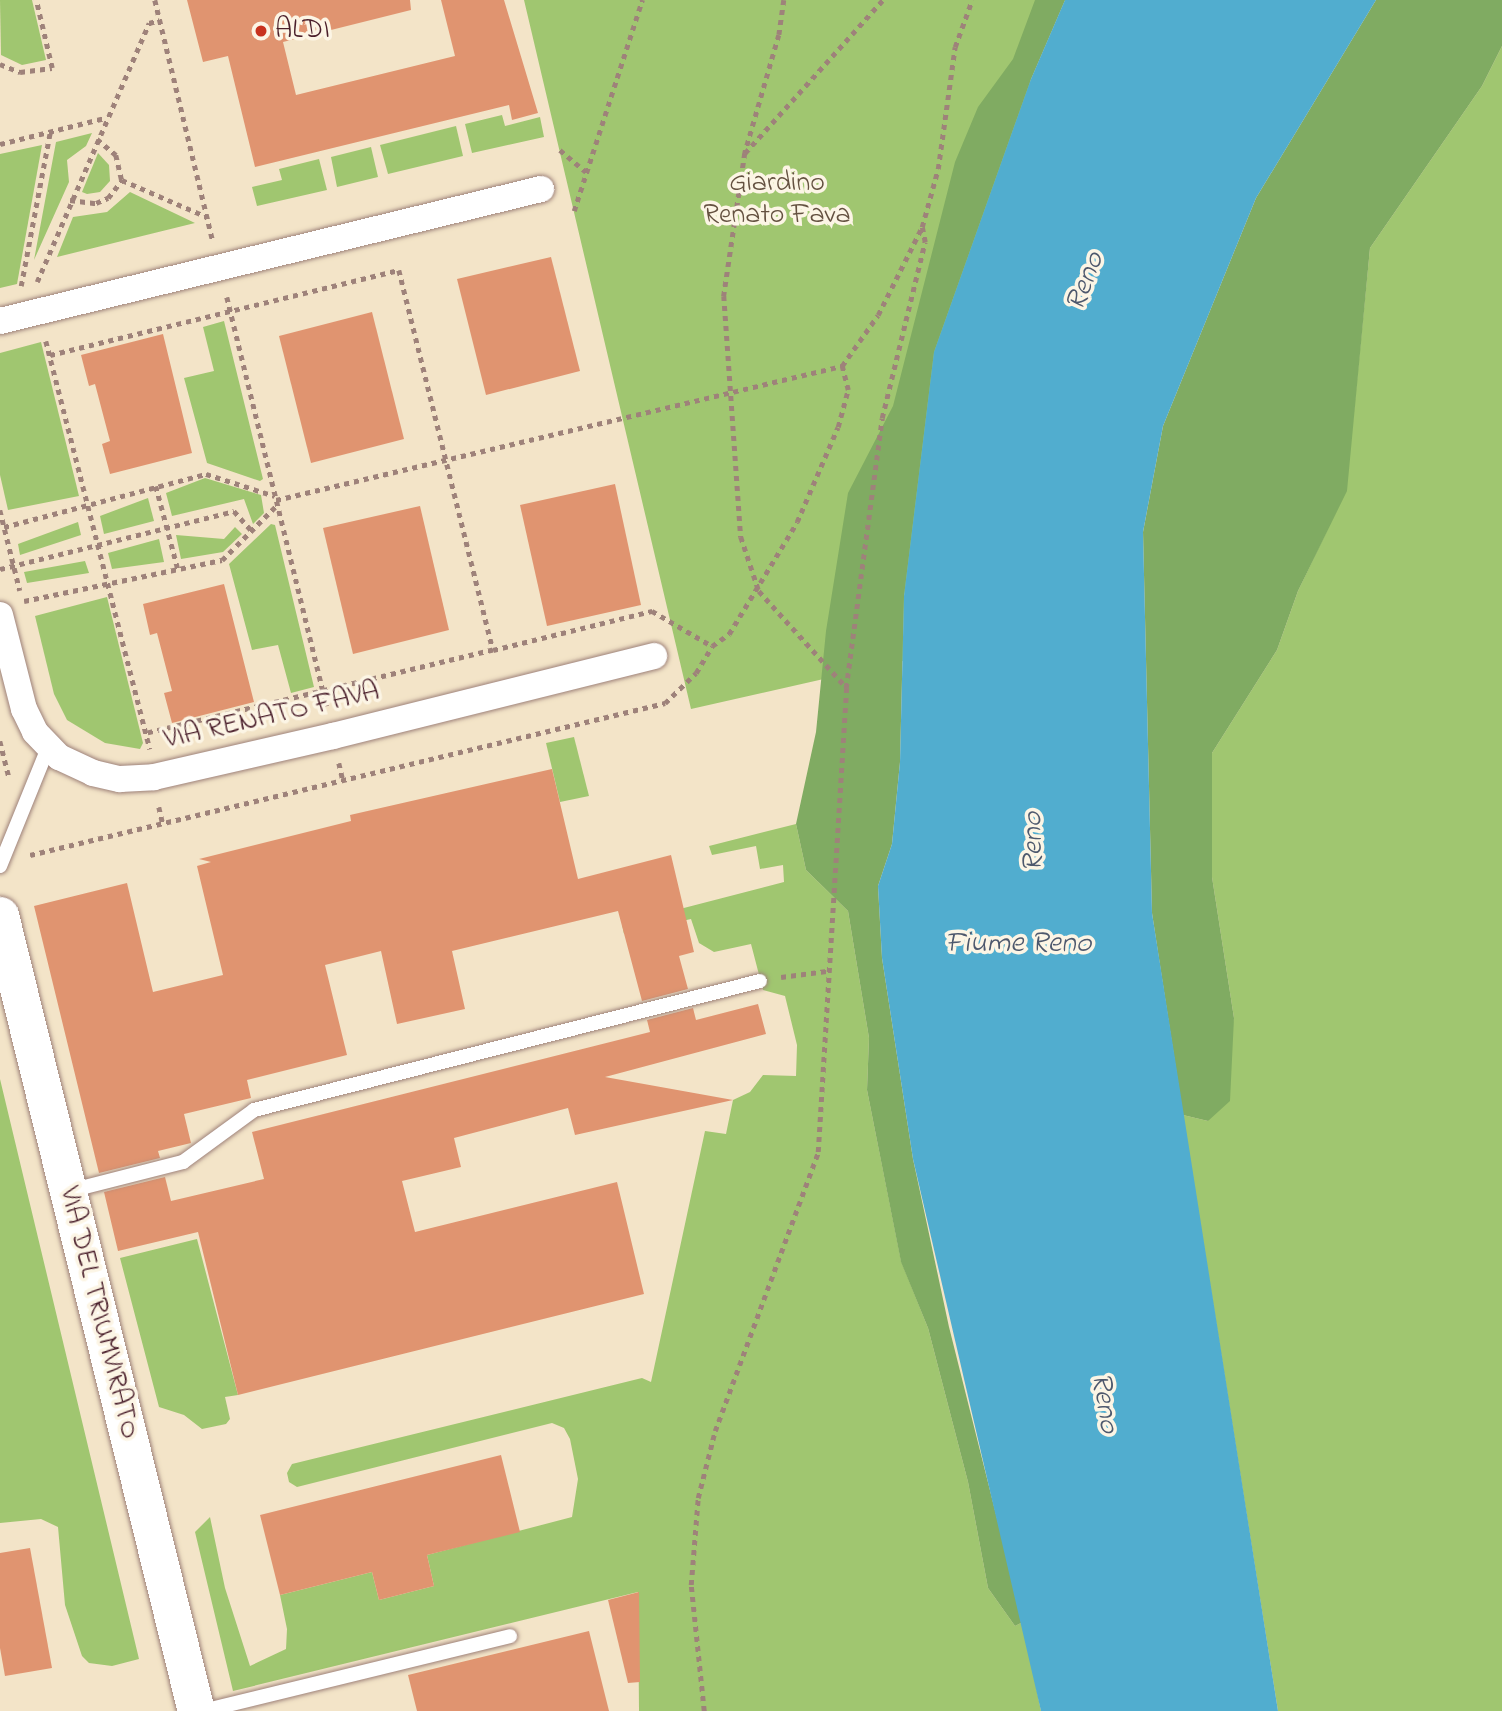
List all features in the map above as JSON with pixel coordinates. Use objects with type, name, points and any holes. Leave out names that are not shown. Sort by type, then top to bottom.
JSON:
[{"type":"main road","name":"VIA DEL TRIUMVIRATO","points":[[0,915],[196,1711]]},
{"type":"street","points":[[0,321],[541,189]]},
{"type":"street","name":"VIA RENATO FAVA","points":[[0,615],[24,709],[48,748],[93,773],[136,779],[333,736],[654,656]]},
{"type":"lane","points":[[0,866],[48,748]]},
{"type":"lane","points":[[69,1191],[183,1163],[254,1110],[760,981]]},
{"type":"lane","points":[[203,1711],[510,1636]]},
{"type":"path","points":[[0,64],[20,72],[52,68],[36,0]]},
{"type":"path","points":[[155,0],[333,736]]},
{"type":"path","points":[[574,211],[642,0]]},
{"type":"path","points":[[784,0],[779,35],[745,153],[724,296],[733,391],[741,537],[759,591],[846,688]]},
{"type":"path","points":[[745,153],[883,0]]},
{"type":"path","points":[[4,527],[206,474],[276,500],[842,366],[878,315],[922,227],[940,157],[955,47],[972,0]]},
{"type":"path","points":[[142,756],[151,755],[148,733],[34,289],[149,23],[160,20]]},
{"type":"path","points":[[0,144],[106,118]]},
{"type":"path","points":[[20,292],[50,132]]},
{"type":"path","points":[[97,139],[116,155],[122,180]]},
{"type":"path","points":[[560,150],[586,172]]},
{"type":"path","points":[[122,180],[207,217]]},
{"type":"path","points":[[70,201],[96,203],[108,198],[122,180]]},
{"type":"path","points":[[704,1711],[691,1585],[698,1498],[715,1432],[818,1153],[846,688],[882,418],[925,242],[922,227]]},
{"type":"path","points":[[50,355],[399,270],[492,650]]},
{"type":"path","points":[[22,857],[665,703],[696,674],[712,646],[729,634],[759,591],[827,457],[848,390],[842,366]]},
{"type":"path","points":[[156,486],[177,569]]},
{"type":"path","points":[[23,601],[222,560],[252,531],[276,500]]},
{"type":"path","points":[[0,510],[26,615]]},
{"type":"path","points":[[0,569],[234,511],[252,531]]},
{"type":"path","points":[[148,733],[652,611],[712,646]]},
{"type":"path","points":[[157,799],[163,824]]},
{"type":"path","points":[[760,981],[827,971]]},
{"type":"green space","points":[[0,0],[32,0],[46,60],[22,65],[1,55]]},
{"type":"green space","name":"Giardino Renato Fava","points":[[524,0],[1065,0],[1031,79],[904,596],[903,661],[691,709]]},
{"type":"green space","points":[[1035,0],[1065,0],[1031,79],[934,352],[904,596],[900,762],[892,844],[878,886],[882,958],[913,1159],[949,1327],[1023,1622],[1015,1626],[988,1588],[968,1482],[928,1328],[901,1262],[867,1090],[869,1038],[848,911],[806,870],[796,824],[816,732],[826,631],[848,493],[893,406],[955,162],[978,107],[1013,59]]},
{"type":"green space","points":[[1376,0],[1502,0],[1502,46],[1482,86],[1370,248],[1347,491],[1298,591],[1277,650],[1212,753],[1212,877],[1234,1018],[1230,1101],[1208,1121],[1183,1115],[1152,913],[1143,532],[1163,426],[1256,198]]},
{"type":"green space","points":[[1502,46],[1502,1711],[1278,1711],[1183,1115],[1208,1121],[1234,1018],[1212,877],[1212,753],[1277,650],[1298,591],[1346,491],[1370,248],[1482,86]]},
{"type":"green space","points":[[502,115],[505,126],[540,117],[544,137],[472,153],[465,124]]},
{"type":"green space","points":[[456,126],[463,156],[388,174],[380,145]]},
{"type":"green space","points":[[92,133],[86,146],[67,160],[69,182],[34,260],[56,142]]},
{"type":"green space","points":[[42,145],[17,284],[0,288],[0,154]]},
{"type":"green space","points":[[371,147],[378,177],[337,187],[331,157]]},
{"type":"green space","points":[[98,153],[109,165],[110,181],[100,192],[87,194],[82,192]]},
{"type":"green space","points":[[319,159],[327,190],[257,206],[252,187],[282,180],[279,169]]},
{"type":"green space","points":[[130,192],[195,223],[57,257],[73,217],[107,212]]},
{"type":"green space","points":[[224,321],[263,479],[260,481],[207,463],[184,378],[214,371],[203,327]]},
{"type":"green space","points":[[41,342],[79,496],[8,510],[0,475],[0,353]]},
{"type":"green space","points":[[205,478],[261,495],[264,513],[253,524],[244,499],[172,516],[166,493]]},
{"type":"green space","points":[[148,498],[154,521],[104,534],[100,516]]},
{"type":"green space","points":[[78,522],[81,535],[20,555],[18,544]]},
{"type":"green space","points":[[271,524],[275,525],[314,687],[291,693],[278,645],[252,650],[229,564]]},
{"type":"green space","points":[[235,527],[242,534],[223,552],[181,559],[176,535],[224,539]]},
{"type":"green space","points":[[159,539],[164,562],[112,569],[108,553]]},
{"type":"green space","points":[[85,561],[89,573],[27,583],[24,572]]},
{"type":"green space","points":[[107,597],[143,743],[140,749],[105,743],[67,720],[54,694],[35,616]]},
{"type":"green space","points":[[574,737],[589,796],[560,802],[546,743]]},
{"type":"green space","points":[[796,824],[806,870],[848,911],[869,1038],[867,1090],[901,1261],[928,1328],[968,1482],[988,1588],[1015,1626],[1023,1622],[1041,1711],[639,1711],[638,1592],[233,1691],[195,1532],[210,1517],[225,1588],[250,1666],[286,1649],[287,1629],[280,1595],[372,1572],[379,1600],[434,1586],[427,1555],[572,1517],[578,1479],[570,1439],[564,1428],[552,1423],[297,1487],[289,1482],[287,1473],[292,1464],[642,1378],[651,1382],[705,1131],[726,1134],[733,1100],[750,1092],[763,1075],[796,1076],[797,1045],[785,996],[763,990],[751,944],[714,952],[699,943],[691,919],[624,934],[622,924],[784,882],[783,865],[760,869],[756,846],[712,855],[709,846]]},
{"type":"green space","points":[[0,1079],[139,1659],[112,1666],[89,1663],[82,1656],[65,1605],[58,1527],[41,1519],[0,1523]]},
{"type":"green space","points":[[197,1239],[238,1395],[225,1397],[230,1419],[226,1424],[202,1429],[184,1415],[159,1407],[120,1258]]},
{"type":"water","name":"Fiume Reno","points":[[1065,0],[1376,0],[1256,198],[1163,426],[1143,532],[1152,913],[1278,1711],[1041,1711],[913,1159],[882,958],[878,886],[892,844],[900,762],[904,596],[934,352],[1031,79]]},
{"type":"building","points":[[187,0],[410,0],[411,10],[283,42],[296,95],[455,56],[441,0],[504,0],[538,113],[512,120],[509,105],[255,167],[228,56],[203,62]]},
{"type":"building","points":[[551,257],[580,371],[486,395],[457,279]]},
{"type":"building","points":[[372,312],[404,439],[311,463],[279,336]]},
{"type":"building","points":[[163,334],[192,453],[110,474],[102,444],[110,441],[95,384],[89,386],[81,355]]},
{"type":"building","points":[[615,484],[641,605],[547,626],[520,505]]},
{"type":"building","points":[[420,506],[449,630],[353,654],[323,528]]},
{"type":"building","points":[[224,584],[254,702],[172,723],[164,693],[172,691],[157,633],[150,635],[143,604]]},
{"type":"building","points":[[552,769],[578,879],[671,855],[694,952],[679,956],[688,989],[642,1001],[618,911],[452,951],[465,1009],[397,1024],[381,951],[325,965],[347,1055],[247,1080],[251,1098],[184,1114],[191,1143],[158,1151],[160,1158],[99,1173],[34,906],[127,883],[153,992],[223,975],[197,866],[211,862],[199,859],[351,821],[350,815]]},
{"type":"building","points":[[758,1004],[766,1034],[605,1077],[733,1100],[575,1135],[568,1108],[454,1138],[461,1167],[402,1181],[415,1232],[617,1182],[644,1294],[238,1395],[198,1232],[118,1251],[104,1192],[165,1177],[171,1201],[264,1179],[252,1132],[650,1032],[647,1020],[693,1008],[696,1020]]},
{"type":"building","points":[[501,1455],[520,1532],[427,1555],[434,1586],[379,1600],[372,1572],[280,1595],[260,1515]]},
{"type":"building","points":[[30,1548],[52,1668],[5,1676],[0,1648],[0,1553]]},
{"type":"building","points":[[639,1592],[640,1682],[628,1683],[608,1600]]},
{"type":"building","points":[[589,1631],[609,1711],[417,1711],[408,1675]]},
{"type":"place","name":"ALDI","points":[[261,31]]},
{"type":"water label","name":"Reno","points":[[1086,282]]},
{"type":"water label","name":"Reno","points":[[1034,842]]},
{"type":"water label","name":"Reno","points":[[1104,1403]]}]
